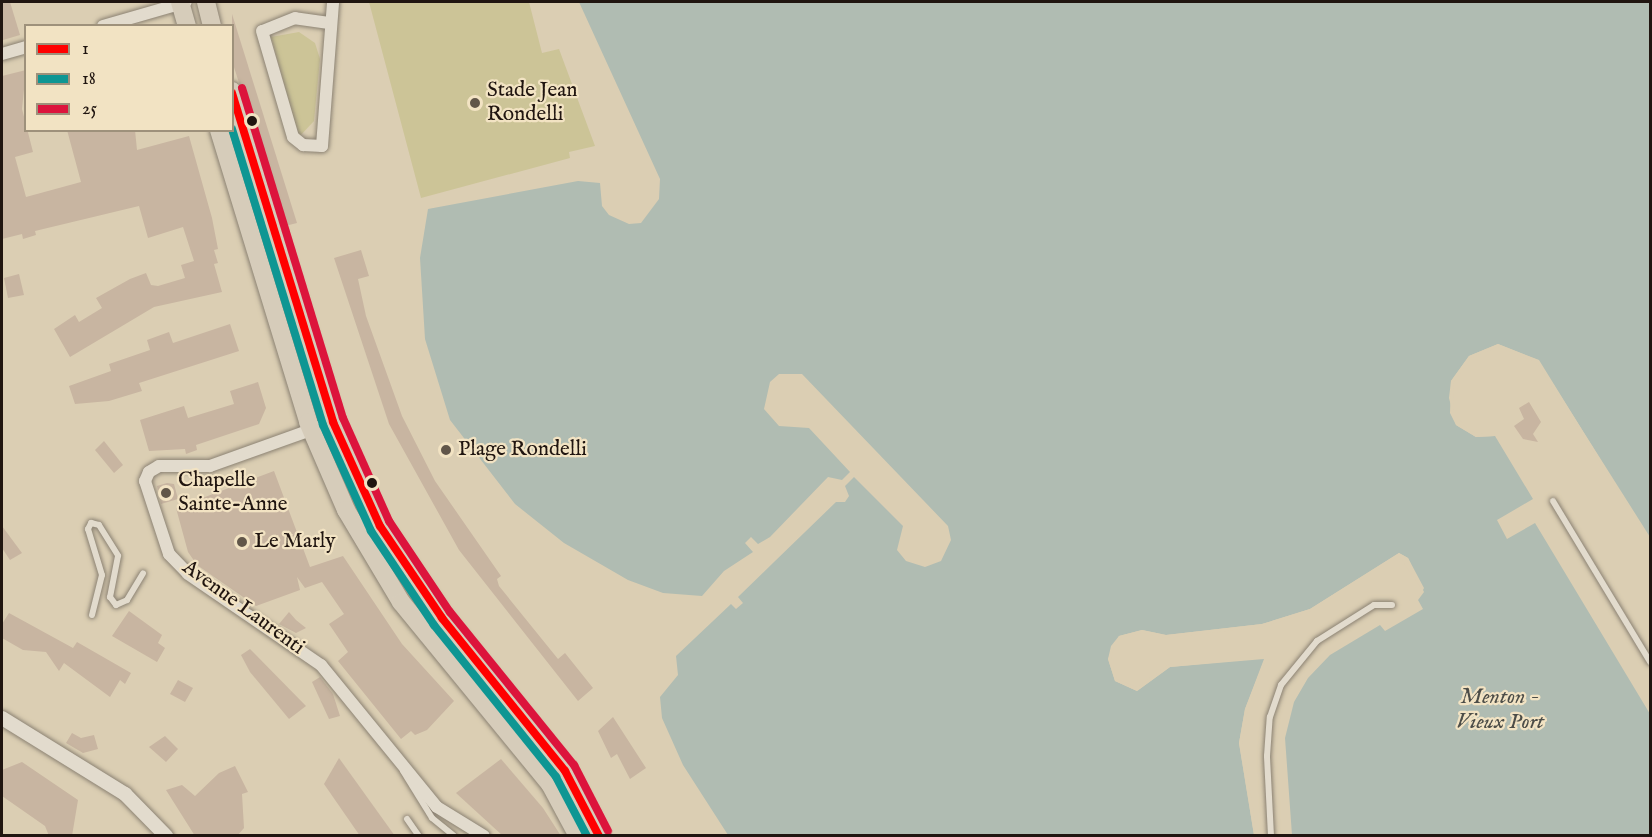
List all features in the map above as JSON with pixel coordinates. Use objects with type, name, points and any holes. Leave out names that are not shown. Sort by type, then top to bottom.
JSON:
[{"type":"main road","points":[[182,2],[187,24]]},
{"type":"main road","points":[[206,2],[212,24]]},
{"type":"main road","points":[[234,98],[333,422],[380,526],[442,618],[564,771],[599,836]]},
{"type":"main road","points":[[220,132],[312,431],[346,510],[401,602],[550,784],[578,836]]},
{"type":"street","points":[[110,24],[182,2]]},
{"type":"street","points":[[329,23],[296,18],[262,31],[293,137],[303,145],[322,146],[333,41],[329,23],[333,2]]},
{"type":"street","points":[[2,54],[24,48]]},
{"type":"street","name":"Avenue Laurenti","points":[[333,422],[210,466],[159,466],[149,472],[145,481],[166,557],[321,665],[437,807],[484,836]]},
{"type":"street","points":[[2,718],[125,794],[166,836]]},
{"type":"lane","points":[[1554,501],[1650,662]]},
{"type":"lane","points":[[92,615],[102,575],[88,529],[92,523],[99,525],[118,556],[110,597],[116,605],[128,600],[143,573]]},
{"type":"lane","points":[[1271,836],[1267,756],[1270,717],[1281,685],[1317,641],[1374,605],[1392,605]]},
{"type":"lane","points":[[400,761],[405,777],[432,818],[454,836]]},
{"type":"lane","points":[[407,819],[419,836]]},
{"type":"shaded area","name":"Stade Jean Rondelli","points":[[369,2],[529,2],[542,53],[559,49],[595,146],[569,152],[570,158],[421,198]]},
{"type":"shaded area","points":[[299,32],[315,43],[320,59],[314,121],[299,137],[271,37]]},
{"type":"water","name":"Menton - Vieux Port","points":[[579,2],[1650,2],[1650,537],[1538,360],[1498,344],[1469,356],[1451,381],[1449,398],[1456,425],[1476,437],[1495,436],[1533,499],[1497,520],[1507,539],[1535,523],[1650,714],[1650,835],[1292,835],[1285,738],[1294,702],[1308,678],[1330,655],[1380,625],[1385,631],[1423,609],[1418,600],[1424,592],[1408,558],[1399,553],[1310,609],[1262,624],[1166,635],[1142,630],[1119,636],[1108,659],[1115,681],[1137,691],[1170,667],[1265,658],[1245,709],[1239,743],[1254,835],[728,835],[683,765],[662,718],[660,697],[678,675],[676,656],[731,604],[736,609],[743,603],[738,597],[836,502],[845,502],[849,496],[845,486],[854,477],[903,526],[897,550],[906,561],[925,567],[941,561],[951,540],[948,526],[802,374],[779,374],[770,382],[764,409],[779,426],[809,428],[850,472],[842,480],[828,477],[770,537],[758,544],[751,537],[745,543],[753,552],[724,571],[702,596],[663,593],[628,580],[564,543],[515,504],[450,420],[425,339],[420,258],[428,209],[578,181],[600,183],[602,206],[609,215],[629,224],[641,223],[659,199],[660,179]]},
{"type":"pier","points":[[1498,344],[1539,360],[1650,540],[1536,362],[1498,347],[1471,358],[1454,382],[1453,412],[1469,431],[1495,436],[1476,437],[1456,425],[1450,413],[1451,381],[1469,356]]},
{"type":"pier","points":[[1399,553],[1408,558],[1424,588],[1418,600],[1421,588],[1399,556],[1311,611],[1262,627],[1166,638],[1142,633],[1120,638],[1114,648],[1111,659],[1117,679],[1137,687],[1169,664],[1267,657],[1248,709],[1242,743],[1255,819],[1254,835],[1239,743],[1245,709],[1264,659],[1170,667],[1137,691],[1115,681],[1108,659],[1111,646],[1119,636],[1142,630],[1166,635],[1262,624],[1310,609]]},
{"type":"building","points":[[2,2],[10,2],[20,35],[3,40]]},
{"type":"building","points":[[232,14],[297,223],[285,226],[234,67],[234,24],[232,24]]},
{"type":"building","points":[[24,70],[22,109],[24,132],[28,132],[33,152],[15,157],[26,197],[81,182],[68,132],[135,132],[137,150],[189,136],[212,218],[218,249],[214,250],[218,263],[214,264],[222,292],[154,307],[70,357],[54,329],[75,315],[79,322],[102,308],[96,298],[130,279],[146,273],[151,285],[158,286],[185,278],[181,265],[194,261],[183,227],[148,238],[139,206],[35,231],[36,235],[23,239],[22,234],[2,239],[2,76]]},
{"type":"building","points":[[361,250],[369,276],[358,279],[366,316],[402,416],[435,481],[501,576],[497,579],[499,586],[558,659],[565,653],[593,688],[578,701],[459,550],[389,424],[334,258]]},
{"type":"building","points":[[19,274],[24,295],[8,298],[4,278]]},
{"type":"building","points":[[230,324],[239,351],[139,383],[142,391],[109,401],[75,404],[69,386],[111,371],[109,364],[150,350],[147,340],[169,332],[173,343]]},
{"type":"building","points":[[258,382],[266,408],[259,424],[196,445],[197,450],[186,454],[185,449],[149,451],[140,420],[184,406],[188,418],[234,404],[230,391]]},
{"type":"building","points":[[1529,402],[1541,422],[1533,434],[1538,442],[1523,439],[1514,426],[1524,419],[1519,408]]},
{"type":"building","points":[[104,441],[123,465],[114,473],[95,450]]},
{"type":"building","points":[[274,471],[310,567],[343,556],[402,644],[454,701],[427,730],[415,735],[411,731],[401,739],[338,661],[348,652],[329,624],[344,614],[322,582],[305,588],[297,577],[300,590],[256,606],[197,565],[188,552],[176,508]]},
{"type":"building","name":"Chapelle Sainte-Anne","points":[[167,483],[174,484],[178,499],[161,504],[157,486]]},
{"type":"building","points":[[2,526],[22,553],[10,560],[2,548]]},
{"type":"building","points":[[129,611],[162,635],[158,643],[165,648],[157,662],[112,636]]},
{"type":"building","points":[[289,612],[306,628],[296,633],[279,624]]},
{"type":"building","points":[[9,613],[73,648],[77,642],[131,673],[125,684],[120,680],[110,697],[64,663],[59,671],[46,652],[23,650],[2,638],[2,624]]},
{"type":"building","points":[[250,649],[306,706],[289,719],[250,672],[241,655]]},
{"type":"building","points":[[320,677],[333,694],[340,716],[329,719],[312,682]]},
{"type":"building","points":[[178,680],[193,688],[185,702],[170,694]]},
{"type":"building","points":[[613,717],[646,768],[630,779],[617,754],[611,758],[598,731]]},
{"type":"building","points":[[72,733],[81,738],[94,735],[98,749],[83,753],[66,743]]},
{"type":"building","points":[[165,736],[178,749],[166,762],[149,747]]},
{"type":"building","points":[[339,758],[395,836],[360,836],[324,784]]},
{"type":"building","points":[[501,759],[543,808],[561,836],[503,836],[456,793]]},
{"type":"building","points":[[22,762],[78,800],[72,836],[49,836],[45,826],[2,796],[2,770]]},
{"type":"building","points":[[235,766],[248,792],[242,794],[244,828],[237,836],[195,836],[166,790],[182,785],[195,796],[219,773]]},
{"type":"transit line","name":"25","points":[[242,88],[343,418],[389,521],[450,612],[574,765],[608,831]]},
{"type":"transit line","name":"1","points":[[234,100],[333,422],[380,526],[442,618],[565,771],[599,836]]},
{"type":"transit line","name":"18","points":[[233,132],[323,425],[371,531],[434,625],[556,777],[587,836]]},
{"type":"place","name":"Stade Jean Rondelli","points":[[475,103]]},
{"type":"place","name":"Plage Rondelli","points":[[446,450]]},
{"type":"place","name":"Chapelle Sainte-Anne","points":[[166,493]]},
{"type":"place","name":"Le Marly","points":[[242,542]]}]
